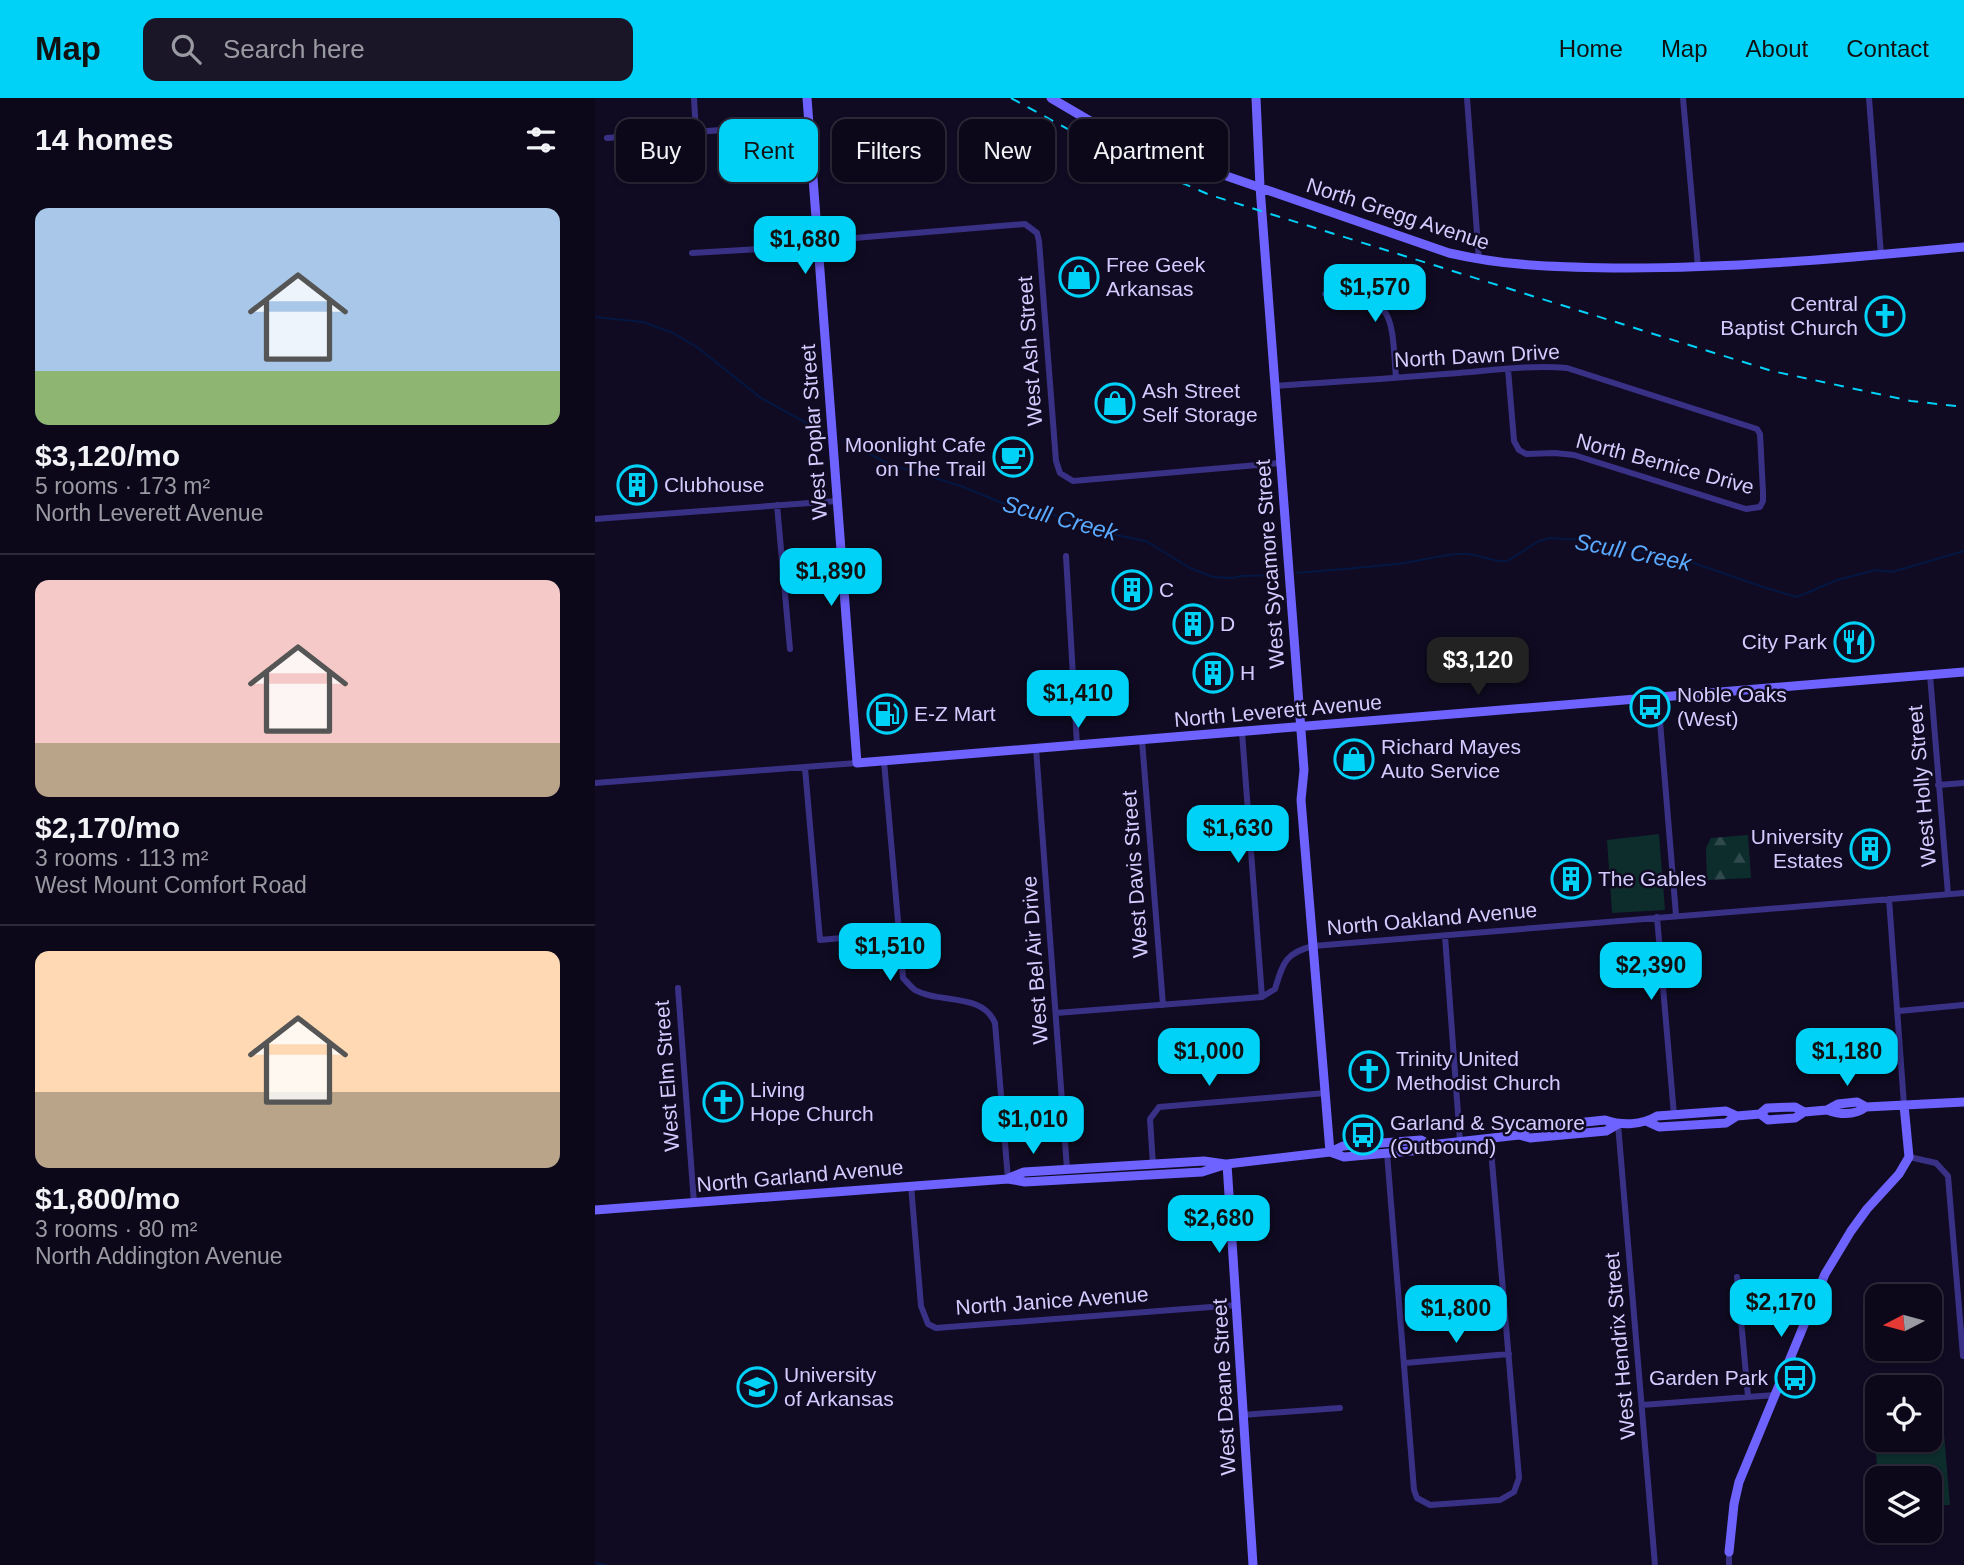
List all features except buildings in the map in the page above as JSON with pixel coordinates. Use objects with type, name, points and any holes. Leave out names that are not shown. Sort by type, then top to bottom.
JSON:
[{"type":"street","points":[[694,98],[695,119]]},
{"type":"street","name":"West Poplar Street","points":[[807,98],[809,119]]},
{"type":"street","name":"North Gregg Avenue","points":[[1051,98],[1098,125],[1154,151],[1449,254],[1479,260],[1534,267],[1698,267],[1787,264],[1964,247]]},
{"type":"street","name":"West Sycamore Street","points":[[1256,98],[1274,386],[1304,770],[1301,800],[1331,1152]]},
{"type":"street","points":[[1467,98],[1479,260]]},
{"type":"street","points":[[1683,98],[1698,267]]},
{"type":"street","points":[[1869,98],[1881,255]]},
{"type":"street","points":[[607,138],[616,137]]},
{"type":"street","name":"West Poplar Street","points":[[813,182],[857,763]]},
{"type":"street","name":"West Ash Street","points":[[818,241],[1018,223],[1032,227],[1039,241],[1056,461],[1061,473],[1073,481],[1280,463]]},
{"type":"street","points":[[692,253],[811,246],[818,241]]},
{"type":"street","points":[[1325,294],[1340,296],[1384,312],[1390,328],[1396,377]]},
{"type":"street","name":"North Dawn Drive","points":[[1274,386],[1544,366],[1567,368],[1757,429],[1760,434],[1763,492],[1760,507]]},
{"type":"street","name":"North Bernice Drive","points":[[1508,369],[1514,441],[1519,450],[1527,454],[1555,453],[1574,456],[1746,509],[1760,507]]},
{"type":"street","points":[[595,519],[837,501]]},
{"type":"street","points":[[777,505],[790,649]]},
{"type":"street","points":[[1066,556],[1077,745]]},
{"type":"street","name":"North Leverett Avenue","points":[[595,783],[806,768],[1964,672]]},
{"type":"street","name":"West Holly Street","points":[[1930,675],[1948,894]]},
{"type":"street","points":[[1658,697],[1676,915]]},
{"type":"street","points":[[1056,1013],[1262,997],[1242,732]]},
{"type":"street","name":"West Davis Street","points":[[1142,740],[1163,1005]]},
{"type":"street","name":"West Bel Air Drive","points":[[1036,748],[1067,1169]]},
{"type":"street","points":[[884,761],[903,978],[916,990],[973,1004],[992,1015],[995,1023],[1008,1178]]},
{"type":"street","points":[[806,768],[820,940],[897,933]]},
{"type":"street","points":[[1938,785],[1964,783]]},
{"type":"street","name":"North Oakland Avenue","points":[[1262,997],[1275,989],[1282,965],[1289,956],[1313,946],[1964,893]]},
{"type":"street","points":[[1729,1565],[1734,1504],[1739,1482],[1811,1305],[1834,1259],[1867,1209],[1899,1174],[1909,1157],[1889,899]]},
{"type":"street","points":[[1657,917],[1674,1115]]},
{"type":"street","points":[[1445,936],[1460,1142]]},
{"type":"street","name":"West Elm Street","points":[[678,988],[694,1203]]},
{"type":"street","points":[[1899,1012],[1963,1005]]},
{"type":"street","points":[[1153,1165],[1150,1118],[1159,1107],[1326,1093]]},
{"type":"street","name":"North Garland Avenue","points":[[1008,1178],[1025,1182],[1152,1176],[1331,1152],[1343,1146],[1421,1140],[1430,1144],[1519,1135],[1529,1138],[1606,1131],[1618,1124],[1648,1122],[1659,1127],[1726,1123],[1737,1116],[1760,1114],[1768,1120],[1795,1118],[1804,1112],[1827,1110],[1838,1104],[1857,1102],[1866,1107],[1964,1102]]},
{"type":"street","name":"North Garland Avenue","points":[[1648,1122],[1657,1116],[1726,1111],[1737,1116]]},
{"type":"street","name":"West Hendrix Street","points":[[1618,1124],[1655,1565]]},
{"type":"street","points":[[1387,1153],[1414,1490],[1423,1503],[1439,1505],[1500,1500],[1514,1492],[1519,1478],[1490,1138]]},
{"type":"street","name":"North Garland Avenue","points":[[1331,1152],[1344,1157],[1422,1150],[1430,1144]]},
{"type":"street","points":[[1909,1157],[1936,1163],[1948,1176],[1962,1356]]},
{"type":"street","name":"North Garland Avenue","points":[[595,1210],[1008,1178],[1024,1172],[1204,1161],[1227,1164]]},
{"type":"street","name":"West Deane Street","points":[[1227,1164],[1253,1565]]},
{"type":"street","name":"North Janice Avenue","points":[[911,1185],[921,1306],[928,1324],[936,1328],[1237,1305]]},
{"type":"street","points":[[1737,1277],[1748,1396]]},
{"type":"street","points":[[1405,1363],[1509,1353]]},
{"type":"street","points":[[1643,1405],[1775,1395]]},
{"type":"street","points":[[1242,1415],[1340,1408]]},
{"type":"green space","points":[[1659,834],[1665,910],[1612,913],[1607,840]]},
{"type":"green space","points":[[1748,835],[1751,878],[1707,880],[1706,848],[1711,838]]},
{"type":"green space","points":[[1942,1434],[1950,1505],[1942,1505],[1942,1466],[1877,1466],[1876,1452],[1942,1452]]},
{"type":"waterway","name":"Scull Creek","points":[[595,317],[643,322],[673,333],[697,347],[761,398],[823,432]]},
{"type":"waterway","name":"Scull Creek","points":[[843,440],[889,464],[961,486],[1012,507],[1054,515],[1096,531],[1146,541],[1190,568],[1213,577],[1280,575]]},
{"type":"waterway","name":"Scull Creek","points":[[1297,573],[1395,564],[1460,554],[1507,561],[1539,541],[1550,538],[1601,541],[1640,552],[1685,560],[1797,597],[1837,580],[1876,570],[1892,572],[1964,551]]},
{"type":"waterway","points":[[595,1563],[606,1565]]},
{"type":"railway","points":[[1011,98],[1108,151],[1210,195],[1772,371],[1911,401],[1964,407]]},
{"type":"place","name":"Free Geek Arkansas","points":[[1079,277]]},
{"type":"place","name":"Central Baptist Church","points":[[1885,316]]},
{"type":"place","name":"Ash Street Self Storage","points":[[1115,403]]},
{"type":"place","name":"Moonlight Cafe on The Trail","points":[[1013,457]]},
{"type":"place","name":"Clubhouse","points":[[637,485]]},
{"type":"place","name":"C","points":[[1132,590]]},
{"type":"place","name":"D","points":[[1193,624]]},
{"type":"place","name":"City Park","points":[[1854,642]]},
{"type":"place","name":"H","points":[[1213,673]]},
{"type":"place","name":"Noble Oaks (West)","points":[[1650,707]]},
{"type":"place","name":"E-Z Mart","points":[[887,714]]},
{"type":"place","name":"Richard Mayes Auto Service","points":[[1354,759]]},
{"type":"place","name":"University Estates","points":[[1870,849]]},
{"type":"place","name":"The Gables","points":[[1571,879]]},
{"type":"place","name":"Trinity United Methodist Church","points":[[1369,1071]]},
{"type":"place","name":"Living Hope Church","points":[[723,1102]]},
{"type":"place","name":"Garland & Sycamore (Outbound)","points":[[1363,1135]]},
{"type":"place","name":"Garden Park","points":[[1795,1378]]},
{"type":"place","name":"University of Arkansas","points":[[757,1387]]}]
